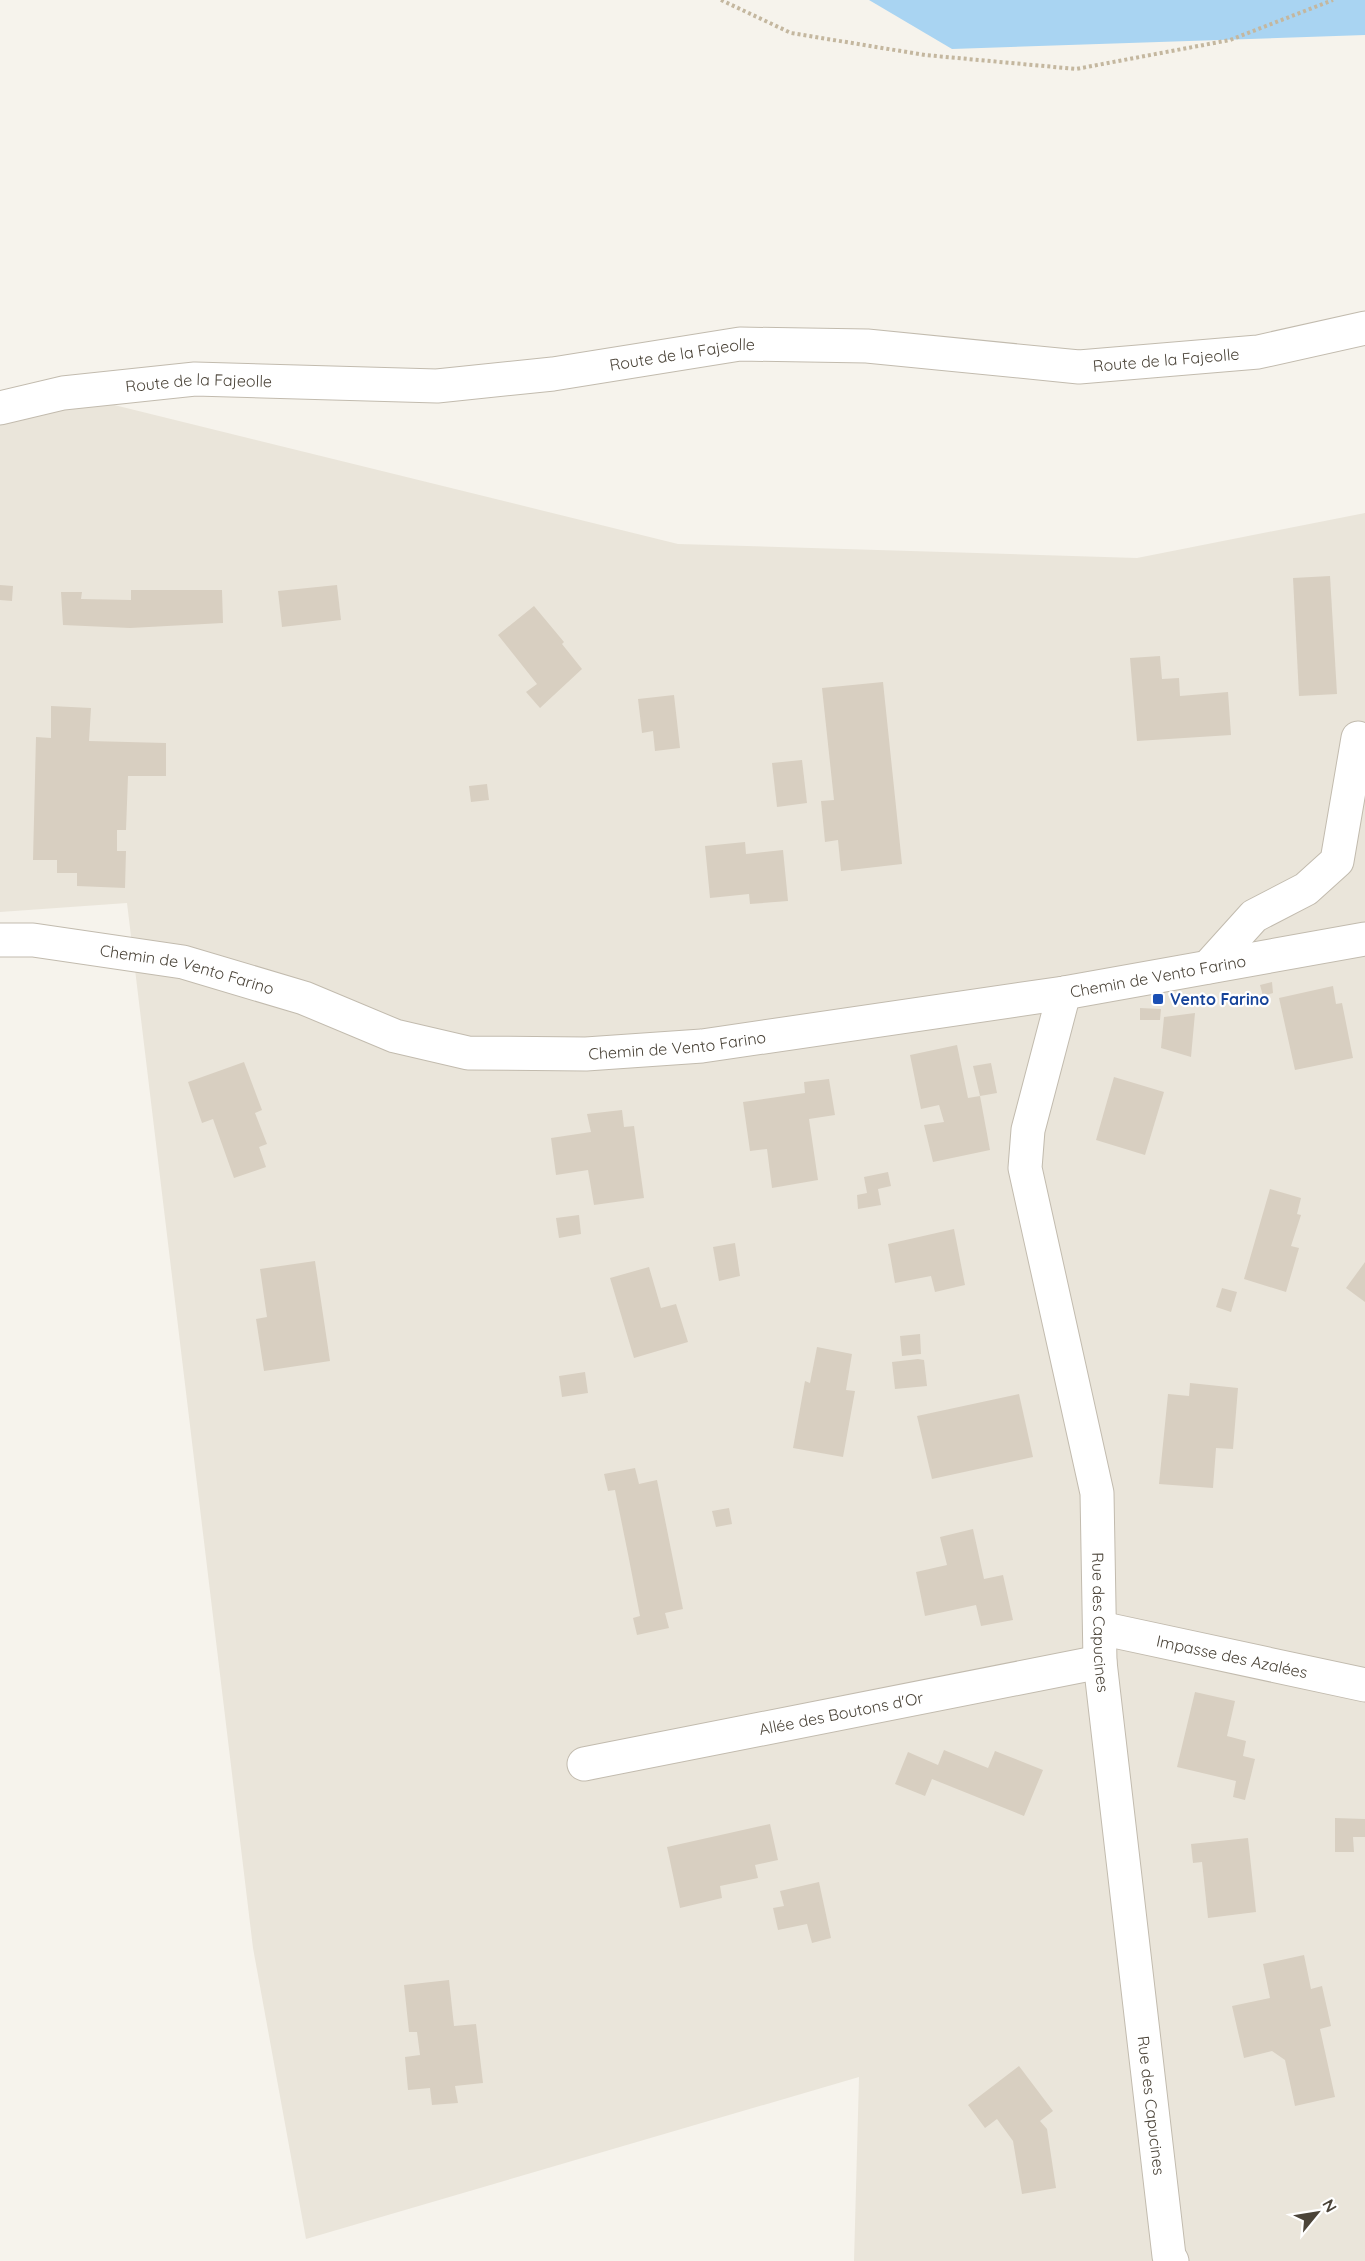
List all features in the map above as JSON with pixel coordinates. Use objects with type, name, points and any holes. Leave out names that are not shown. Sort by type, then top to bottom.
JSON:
[{"type":"street","name":"Route de la Fajeolle","points":[[0,408],[63,393],[195,379],[437,386],[553,374],[740,344],[867,346],[1079,367],[1258,352],[1365,328]]},
{"type":"street","points":[[1208,967],[1254,916],[1306,889],[1337,861],[1358,738]]},
{"type":"street","name":"Chemin de Vento Farino","points":[[0,940],[33,940],[183,962],[304,998],[395,1036],[468,1053],[586,1054],[702,1046],[1064,993],[1365,939]]},
{"type":"street","name":"Rue des Capucines","points":[[1064,993],[1028,1130],[1025,1168],[1097,1493],[1100,1662],[1169,2256],[1172,2261]]},
{"type":"street","name":"Impasse des Azalées","points":[[1100,1628],[1365,1685]]},
{"type":"street","name":"Allée des Boutons d'Or","points":[[584,1764],[1100,1662]]},
{"type":"path","points":[[721,0],[791,33],[925,55],[1076,69],[1230,40],[1333,0]]},
{"type":"shaded area","points":[[90,399],[678,544],[1137,558],[1365,513],[1365,2261],[854,2261],[859,2077],[306,2239],[253,1948],[127,903],[0,912],[0,418]]},
{"type":"water","points":[[869,0],[1365,0],[1365,35],[952,49]]},
{"type":"building","points":[[1330,576],[1337,694],[1299,696],[1293,578]]},
{"type":"building","points":[[0,585],[13,586],[12,601],[0,600]]},
{"type":"building","points":[[337,585],[341,620],[282,627],[278,591]]},
{"type":"building","points":[[131,590],[222,590],[223,623],[130,628],[63,625],[61,592],[82,592],[81,599],[131,600]]},
{"type":"building","points":[[534,606],[564,642],[562,644],[582,669],[540,708],[526,692],[537,684],[498,635]]},
{"type":"building","points":[[1160,656],[1162,679],[1179,678],[1180,696],[1228,692],[1231,735],[1137,741],[1130,658]]},
{"type":"building","points":[[883,682],[902,864],[841,871],[838,840],[825,842],[821,801],[834,800],[822,688]]},
{"type":"building","points":[[674,695],[680,748],[655,751],[653,731],[642,733],[638,699]]},
{"type":"building","points":[[51,706],[91,708],[89,741],[166,743],[166,776],[128,776],[126,830],[117,830],[117,851],[126,851],[125,888],[77,886],[77,873],[57,873],[57,860],[33,860],[36,737],[51,738]]},
{"type":"building","points":[[802,760],[807,803],[777,807],[772,763]]},
{"type":"building","points":[[487,784],[489,800],[471,802],[469,786]]},
{"type":"building","points":[[745,842],[746,854],[783,850],[788,901],[750,904],[749,894],[710,898],[705,846]]},
{"type":"building","points":[[1272,982],[1273,993],[1263,996],[1260,985]]},
{"type":"building","points":[[1333,986],[1336,1004],[1342,1003],[1353,1058],[1295,1070],[1279,998]]},
{"type":"building","points":[[1140,1008],[1161,1009],[1160,1020],[1140,1020]]},
{"type":"building","points":[[1195,1013],[1191,1057],[1161,1048],[1164,1017]]},
{"type":"building","points":[[957,1045],[968,1098],[980,1096],[990,1150],[933,1162],[924,1125],[944,1122],[939,1105],[921,1109],[910,1055]]},
{"type":"building","points":[[244,1062],[262,1110],[255,1113],[267,1144],[259,1147],[266,1167],[234,1178],[213,1119],[202,1123],[188,1082]]},
{"type":"building","points":[[991,1063],[997,1093],[980,1096],[973,1066]]},
{"type":"building","points":[[1114,1077],[1164,1092],[1145,1155],[1096,1140]]},
{"type":"building","points":[[829,1079],[835,1115],[809,1119],[818,1180],[772,1188],[767,1149],[750,1151],[743,1102],[805,1093],[804,1082]]},
{"type":"building","points":[[622,1110],[624,1127],[634,1126],[644,1198],[594,1205],[588,1170],[556,1175],[551,1138],[591,1132],[587,1114]]},
{"type":"building","points":[[888,1172],[891,1186],[878,1189],[881,1205],[858,1209],[857,1195],[867,1193],[864,1177]]},
{"type":"building","points":[[1270,1189],[1301,1198],[1297,1214],[1301,1215],[1291,1246],[1299,1248],[1286,1292],[1244,1279]]},
{"type":"building","points":[[579,1215],[581,1234],[559,1238],[556,1218]]},
{"type":"building","points":[[954,1229],[965,1285],[935,1292],[931,1276],[895,1283],[888,1244]]},
{"type":"building","points":[[735,1243],[740,1276],[719,1281],[713,1247]]},
{"type":"building","points":[[315,1261],[330,1361],[264,1371],[256,1319],[267,1317],[260,1269]]},
{"type":"building","points":[[1365,1262],[1365,1302],[1346,1288]]},
{"type":"building","points":[[649,1267],[661,1308],[676,1304],[688,1342],[634,1358],[610,1278]]},
{"type":"building","points":[[1222,1288],[1237,1292],[1231,1312],[1216,1307]]},
{"type":"building","points":[[920,1334],[921,1354],[902,1356],[900,1336]]},
{"type":"building","points":[[817,1347],[852,1354],[846,1390],[855,1391],[843,1457],[793,1448],[805,1381],[810,1383]]},
{"type":"building","points":[[924,1360],[927,1386],[895,1389],[892,1362]]},
{"type":"building","points":[[585,1372],[588,1393],[562,1397],[559,1376]]},
{"type":"building","points":[[1190,1383],[1238,1388],[1233,1449],[1216,1448],[1213,1488],[1159,1484],[1168,1394],[1189,1396]]},
{"type":"building","points":[[1019,1394],[1033,1457],[932,1479],[917,1416]]},
{"type":"building","points":[[635,1468],[639,1484],[657,1480],[683,1609],[665,1613],[669,1628],[637,1635],[633,1618],[640,1616],[615,1490],[608,1491],[604,1474]]},
{"type":"building","points":[[729,1508],[732,1524],[716,1527],[712,1511]]},
{"type":"building","points":[[973,1529],[984,1579],[1003,1575],[1013,1620],[981,1626],[976,1605],[925,1616],[916,1572],[947,1565],[940,1537]]},
{"type":"building","points":[[1195,1692],[1235,1701],[1227,1736],[1246,1741],[1243,1756],[1255,1759],[1245,1800],[1233,1797],[1236,1781],[1177,1767]]},
{"type":"building","points":[[944,1750],[988,1768],[995,1751],[1043,1770],[1024,1816],[932,1779],[925,1796],[895,1784],[908,1752],[938,1765]]},
{"type":"building","points":[[1335,1818],[1365,1819],[1365,1837],[1353,1837],[1354,1852],[1335,1852]]},
{"type":"building","points":[[770,1824],[778,1860],[755,1865],[758,1878],[720,1886],[722,1898],[680,1908],[667,1847]]},
{"type":"building","points":[[1248,1838],[1256,1912],[1208,1918],[1202,1862],[1193,1863],[1191,1844]]},
{"type":"building","points":[[819,1882],[831,1938],[812,1943],[807,1924],[778,1930],[773,1908],[784,1906],[780,1891]]},
{"type":"building","points":[[1304,1955],[1311,1989],[1322,1986],[1331,2026],[1320,2029],[1335,2097],[1295,2106],[1285,2060],[1272,2051],[1244,2058],[1232,2006],[1270,1998],[1263,1964]]},
{"type":"building","points":[[449,1980],[454,2026],[476,2024],[483,2083],[455,2086],[458,2103],[432,2105],[430,2088],[408,2090],[405,2057],[420,2055],[417,2032],[409,2032],[404,1985]]},
{"type":"building","points":[[1019,2066],[1053,2111],[1040,2121],[1047,2129],[1056,2188],[1022,2194],[1013,2141],[997,2119],[985,2128],[968,2105]]},
{"type":"place","name":"Vento Farino","points":[[1158,999]]}]
